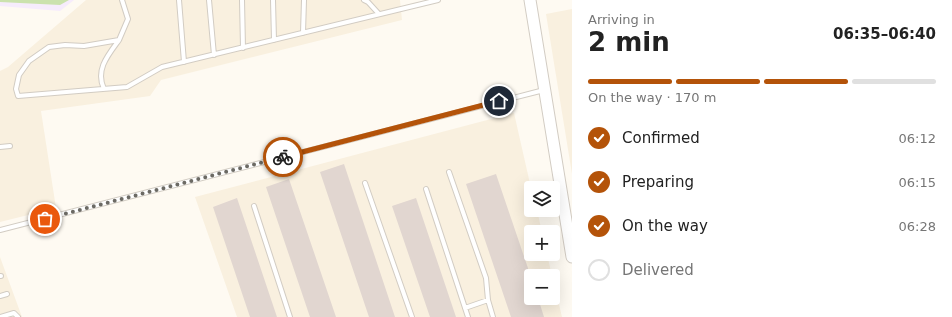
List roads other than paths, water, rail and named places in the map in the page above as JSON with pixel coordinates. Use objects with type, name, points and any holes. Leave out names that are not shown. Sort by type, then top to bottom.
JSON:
[{"type":"main road","points":[[530,0],[572,257]]},
{"type":"lane","points":[[104,89],[100,82],[102,66],[119,40],[128,19],[122,0]]},
{"type":"lane","points":[[179,0],[184,62]]},
{"type":"lane","points":[[209,0],[214,55]]},
{"type":"lane","points":[[242,0],[243,48]]},
{"type":"lane","points":[[273,0],[274,40]]},
{"type":"lane","points":[[303,33],[304,0]]},
{"type":"lane","points":[[364,0],[368,2],[379,14]]},
{"type":"lane","points":[[119,40],[84,46],[49,47],[29,61],[19,75],[16,89],[18,96],[127,87],[162,67],[438,0]]},
{"type":"lane","points":[[0,230],[545,90]]},
{"type":"lane","points":[[0,147],[10,146]]},
{"type":"lane","points":[[449,172],[486,278],[488,300],[493,317]]},
{"type":"lane","points":[[365,183],[412,317]]},
{"type":"lane","points":[[426,189],[468,317]]},
{"type":"lane","points":[[254,206],[290,317]]},
{"type":"lane","points":[[0,296],[7,294]]},
{"type":"lane","points":[[465,308],[488,300]]},
{"type":"lane","points":[[0,316],[14,313],[18,317]]}]
